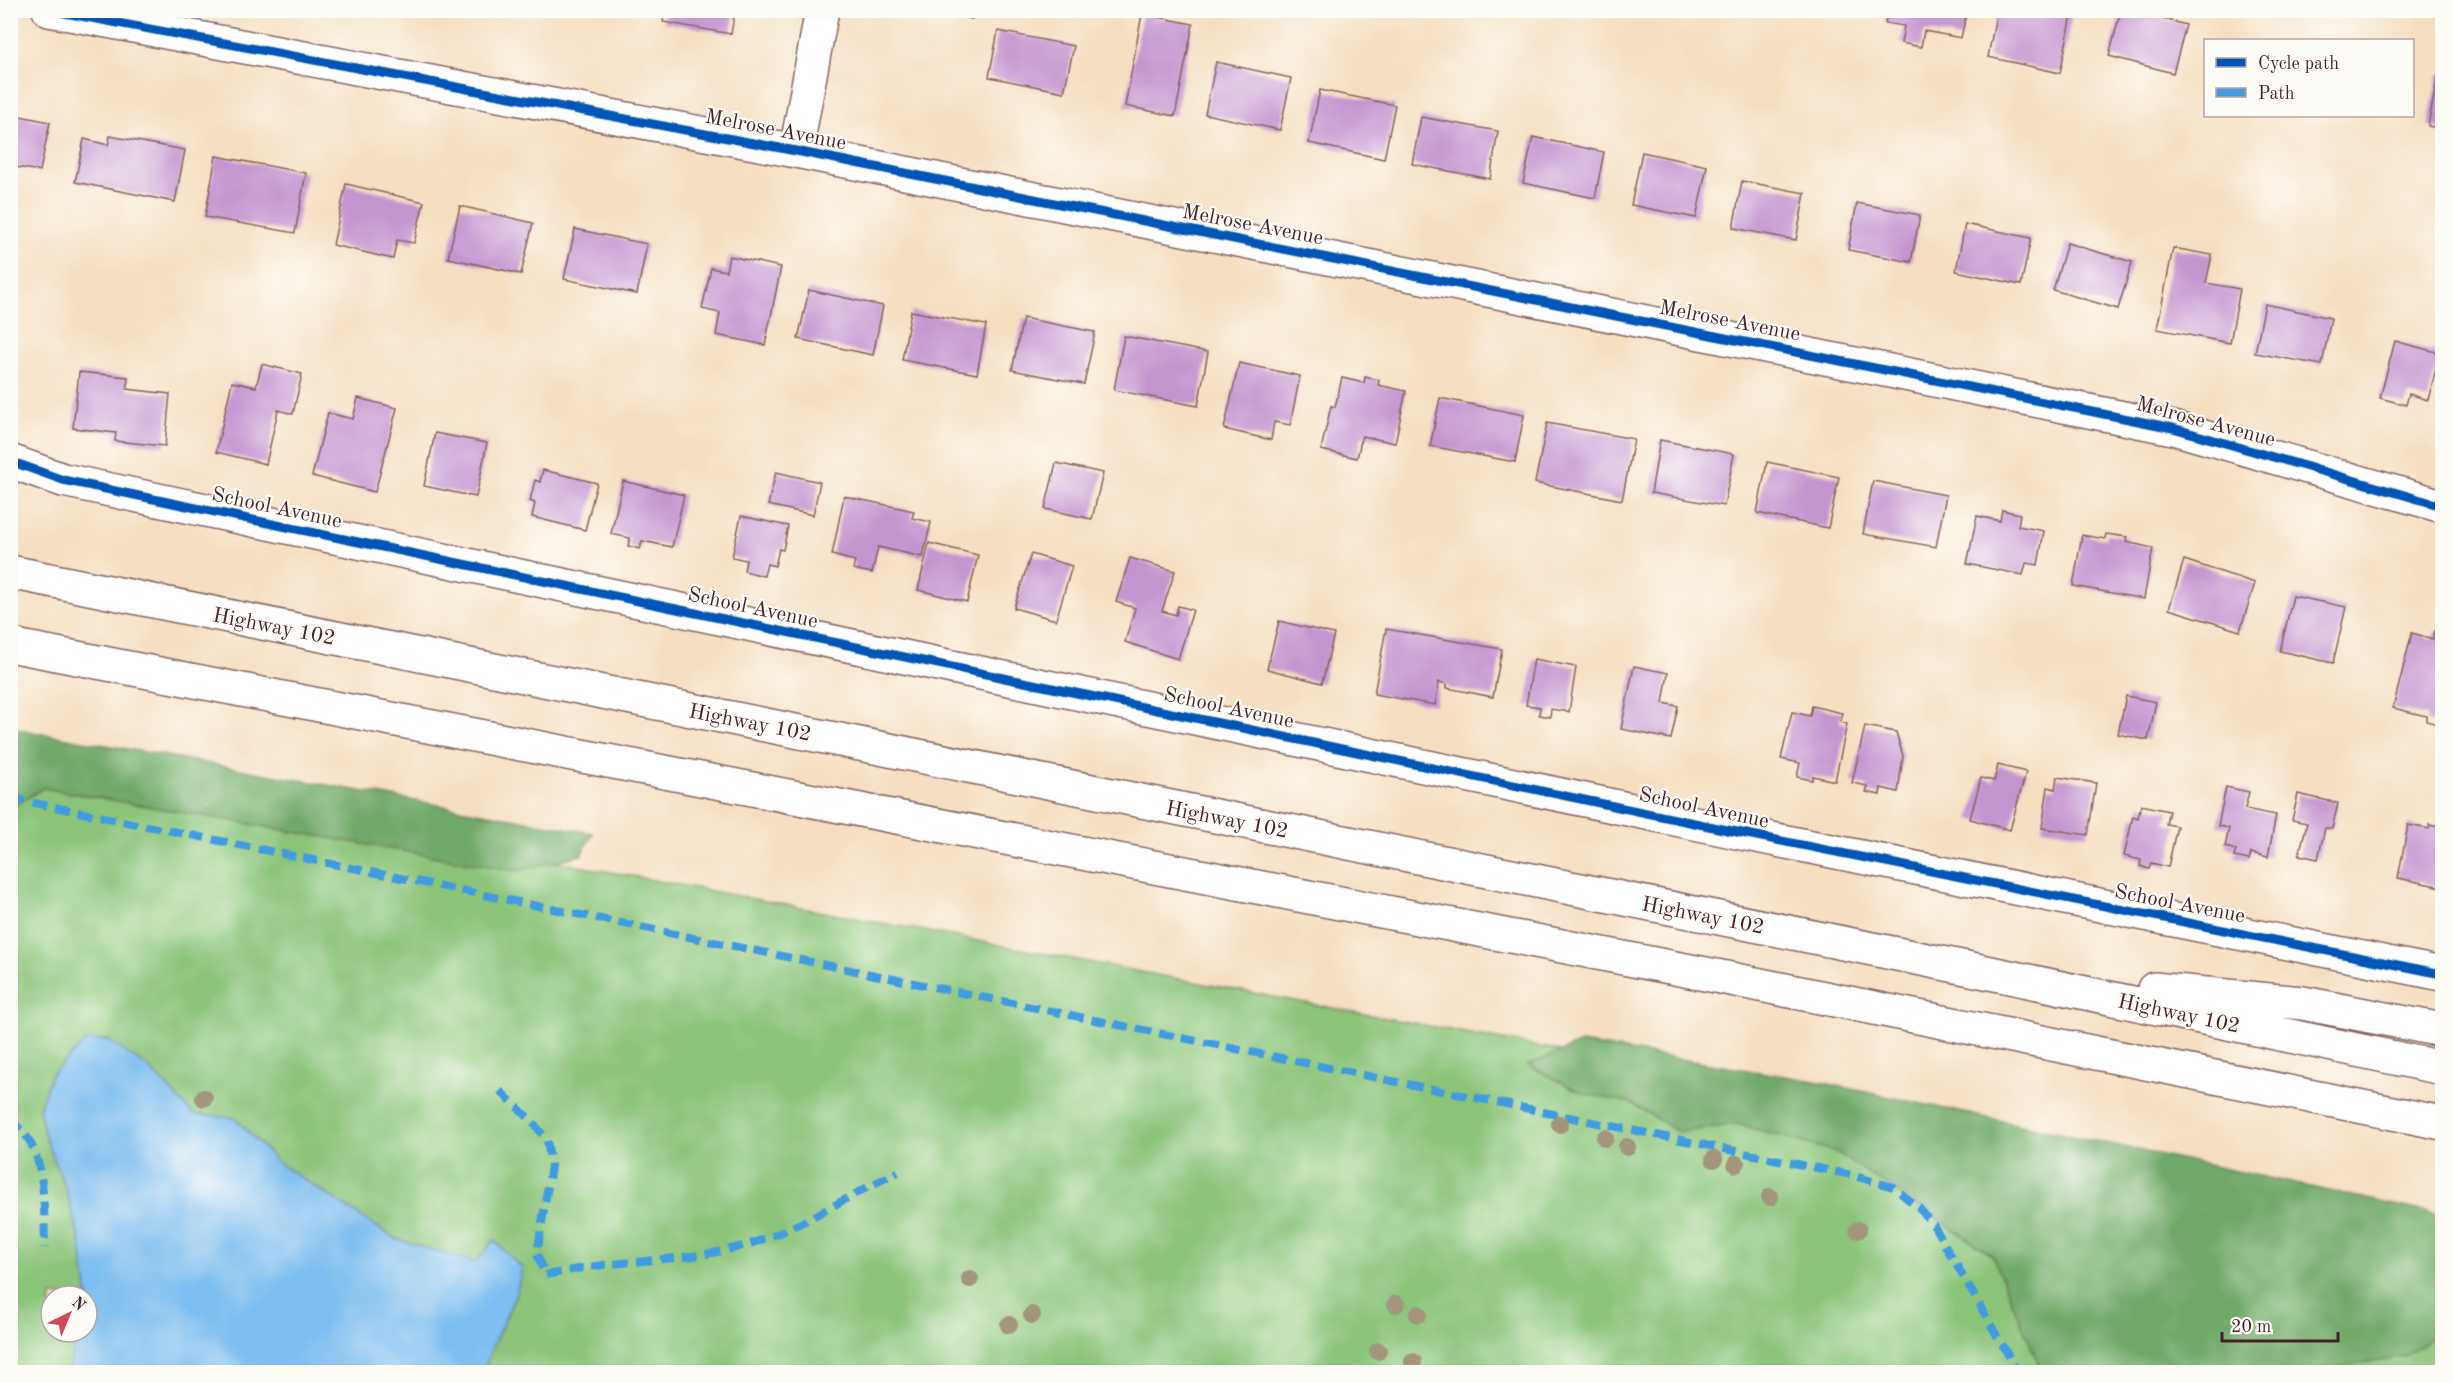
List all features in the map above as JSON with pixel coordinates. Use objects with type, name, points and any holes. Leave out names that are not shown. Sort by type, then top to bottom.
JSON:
[{"type":"main road","name":"Melrose Avenue","points":[[49,10],[796,151],[2173,428],[2442,506]]},
{"type":"main road","points":[[796,151],[822,10]]},
{"type":"main road","name":"School Avenue","points":[[10,461],[75,483],[1737,832],[2442,974]]},
{"type":"main road","name":"Highway 102","points":[[10,572],[1981,971],[2442,1068]]},
{"type":"main road","points":[[10,645],[1721,977],[2442,1123]]},
{"type":"main road","points":[[1981,971],[2303,1004],[2442,1030]]},
{"type":"green space","points":[[11,728],[593,833],[581,855],[517,871],[43,788],[11,808]]},
{"type":"green space","points":[[11,759],[1673,1072],[2442,1232],[2442,1372],[11,1372]]},
{"type":"green space","points":[[1581,1043],[1815,1081],[2442,1215],[2442,1331],[2403,1356],[2311,1372],[2042,1372],[1992,1255],[1836,1152],[1738,1124],[1678,1132],[1631,1103],[1582,1093],[1528,1065]]},
{"type":"water","points":[[108,1040],[149,1068],[193,1114],[235,1118],[278,1163],[396,1239],[476,1263],[494,1240],[522,1268],[515,1295],[484,1372],[68,1372],[76,1344],[99,1344],[99,1284],[86,1284],[80,1240],[65,1186],[46,1140],[39,1109],[51,1075],[86,1041]]},
{"type":"building","points":[[665,10],[735,10],[731,34],[663,22]]},
{"type":"building","points":[[932,10],[974,10],[972,19]]},
{"type":"building","points":[[1888,10],[1967,10],[1961,38],[1924,31],[1921,47],[1901,43],[1904,26],[1885,23]]},
{"type":"building","points":[[1997,10],[2073,10],[2060,73],[1988,57]]},
{"type":"building","points":[[2121,10],[2131,10],[2186,25],[2173,73],[2109,56]]},
{"type":"building","points":[[1142,14],[1193,24],[1175,116],[1125,106]]},
{"type":"building","points":[[998,31],[1074,46],[1064,92],[989,77]]},
{"type":"building","points":[[1216,62],[1291,78],[1280,130],[1205,114]]},
{"type":"building","points":[[2438,75],[2442,76],[2442,129],[2428,126]]},
{"type":"building","points":[[1320,90],[1395,105],[1384,159],[1309,143]]},
{"type":"building","points":[[10,114],[50,122],[40,171],[10,166]]},
{"type":"building","points":[[1421,117],[1498,131],[1490,179],[1412,164]]},
{"type":"building","points":[[110,136],[185,150],[175,202],[75,182],[84,139],[108,145]]},
{"type":"building","points":[[1533,137],[1604,152],[1595,198],[1523,183]]},
{"type":"building","points":[[1642,152],[1707,166],[1696,218],[1631,205]]},
{"type":"building","points":[[216,156],[306,173],[295,233],[205,217]]},
{"type":"building","points":[[1742,181],[1805,193],[1796,240],[1733,228]]},
{"type":"building","points":[[346,184],[424,202],[414,243],[397,240],[393,259],[333,245]]},
{"type":"building","points":[[1857,203],[1920,215],[1911,262],[1848,250]]},
{"type":"building","points":[[460,206],[533,223],[521,274],[448,258]]},
{"type":"building","points":[[1965,224],[2031,238],[2021,285],[1956,271]]},
{"type":"building","points":[[575,229],[647,244],[637,294],[564,279]]},
{"type":"building","points":[[2067,243],[2132,262],[2118,309],[2053,290]]},
{"type":"building","points":[[2173,248],[2212,255],[2206,283],[2240,289],[2230,343],[2157,329]]},
{"type":"building","points":[[729,256],[781,267],[765,345],[716,335],[720,313],[702,309],[711,268],[726,271]]},
{"type":"building","points":[[809,290],[883,306],[873,355],[798,339]]},
{"type":"building","points":[[2265,304],[2331,318],[2322,365],[2255,353]]},
{"type":"building","points":[[911,311],[986,325],[977,374],[902,360]]},
{"type":"building","points":[[1023,318],[1095,332],[1084,384],[1012,370]]},
{"type":"building","points":[[1124,336],[1208,352],[1198,406],[1114,390]]},
{"type":"building","points":[[2395,341],[2440,353],[2428,400],[2409,394],[2406,405],[2380,398]]},
{"type":"building","points":[[1239,363],[1300,376],[1290,425],[1274,422],[1271,440],[1224,429]]},
{"type":"building","points":[[262,364],[302,374],[293,414],[278,410],[266,464],[216,452],[232,382],[256,387]]},
{"type":"building","points":[[79,372],[128,377],[127,389],[170,394],[165,446],[115,441],[116,433],[73,428]]},
{"type":"building","points":[[1365,377],[1379,380],[1378,385],[1406,391],[1395,443],[1362,436],[1357,458],[1321,450],[1331,406],[1335,407],[1342,378],[1364,383]]},
{"type":"building","points":[[358,398],[397,408],[375,492],[312,476],[328,413],[353,419]]},
{"type":"building","points":[[1440,398],[1524,415],[1515,462],[1430,446]]},
{"type":"building","points":[[1547,423],[1634,439],[1622,500],[1535,483]]},
{"type":"building","points":[[435,433],[487,443],[476,497],[424,486]]},
{"type":"building","points":[[1660,440],[1734,454],[1724,506],[1651,493]]},
{"type":"building","points":[[1767,462],[1839,477],[1828,528],[1757,513]]},
{"type":"building","points":[[1056,463],[1103,473],[1092,519],[1045,509]]},
{"type":"building","points":[[543,470],[597,483],[585,530],[532,517],[535,503],[530,501],[535,480],[540,482]]},
{"type":"building","points":[[776,472],[820,482],[813,515],[768,505]]},
{"type":"building","points":[[623,481],[684,495],[672,547],[642,541],[640,549],[628,546],[630,538],[611,534]]},
{"type":"building","points":[[1873,481],[1946,495],[1936,547],[1863,534]]},
{"type":"building","points":[[844,496],[914,511],[912,518],[931,522],[923,557],[878,547],[872,573],[853,569],[855,561],[832,555]]},
{"type":"building","points":[[2002,510],[2020,514],[2018,526],[2044,531],[2038,565],[2026,563],[2023,575],[1967,564],[1977,516],[2000,521]]},
{"type":"building","points":[[741,516],[788,526],[783,550],[779,549],[775,566],[767,564],[764,576],[744,571],[746,560],[732,557]]},
{"type":"building","points":[[2106,534],[2127,537],[2126,542],[2153,548],[2144,599],[2073,586],[2082,535],[2105,539]]},
{"type":"building","points":[[929,543],[978,555],[967,602],[918,590]]},
{"type":"building","points":[[1031,554],[1072,566],[1056,620],[1014,608]]},
{"type":"building","points":[[1130,558],[1175,571],[1162,611],[1176,615],[1178,606],[1193,610],[1178,659],[1125,642],[1135,608],[1116,602]]},
{"type":"building","points":[[2184,560],[2255,583],[2240,631],[2169,609]]},
{"type":"building","points":[[2293,596],[2346,607],[2333,663],[2280,651]]},
{"type":"building","points":[[1279,621],[1334,634],[1322,683],[1267,669]]},
{"type":"building","points":[[1386,629],[1502,649],[1493,697],[1447,688],[1447,684],[1439,682],[1435,705],[1374,694]]},
{"type":"building","points":[[2435,631],[2442,633],[2442,725],[2426,721],[2426,716],[2393,708],[2412,633],[2433,639]]},
{"type":"building","points":[[1534,659],[1576,667],[1569,712],[1551,709],[1550,717],[1539,715],[1540,707],[1526,705]]},
{"type":"building","points":[[1634,666],[1668,673],[1663,703],[1678,706],[1671,739],[1621,729]]},
{"type":"building","points":[[2126,696],[2156,702],[2148,740],[2118,734]]},
{"type":"building","points":[[1812,706],[1842,713],[1840,722],[1847,724],[1835,781],[1813,776],[1812,780],[1797,777],[1800,763],[1781,759],[1792,712],[1810,716]]},
{"type":"building","points":[[1865,726],[1896,732],[1903,756],[1898,792],[1881,788],[1880,795],[1866,792],[1868,786],[1852,783]]},
{"type":"building","points":[[1998,765],[2026,772],[2010,830],[1970,819],[1981,778],[1994,781]]},
{"type":"building","points":[[2057,777],[2096,783],[2088,835],[2042,828],[2048,787],[2055,789]]},
{"type":"building","points":[[2226,787],[2249,792],[2245,809],[2276,815],[2268,857],[2251,853],[2249,860],[2234,857],[2236,850],[2225,847],[2229,828],[2218,826]]},
{"type":"building","points":[[2298,794],[2338,803],[2332,829],[2325,828],[2318,859],[2299,855],[2307,823],[2292,820]]},
{"type":"building","points":[[2141,805],[2169,811],[2166,824],[2177,826],[2168,867],[2151,863],[2149,869],[2140,866],[2141,860],[2124,856],[2133,816],[2138,818]]},
{"type":"building","points":[[2408,825],[2429,829],[2430,825],[2442,831],[2442,887],[2398,878]]},
{"type":"marked path","points":[[10,798],[1847,1174],[1893,1187],[1919,1208],[1934,1226],[2018,1372]]},
{"type":"marked path","points":[[500,1091],[531,1120],[547,1140],[551,1166],[537,1254],[545,1275],[732,1249],[788,1229],[898,1172]]},
{"type":"marked path","points":[[10,1119],[27,1137],[38,1161],[43,1190],[45,1248]]},
{"type":"cycle path","points":[[49,10],[796,151],[2173,428],[2442,506]]},
{"type":"cycle path","points":[[10,461],[63,480],[1737,832],[2442,974]]}]
